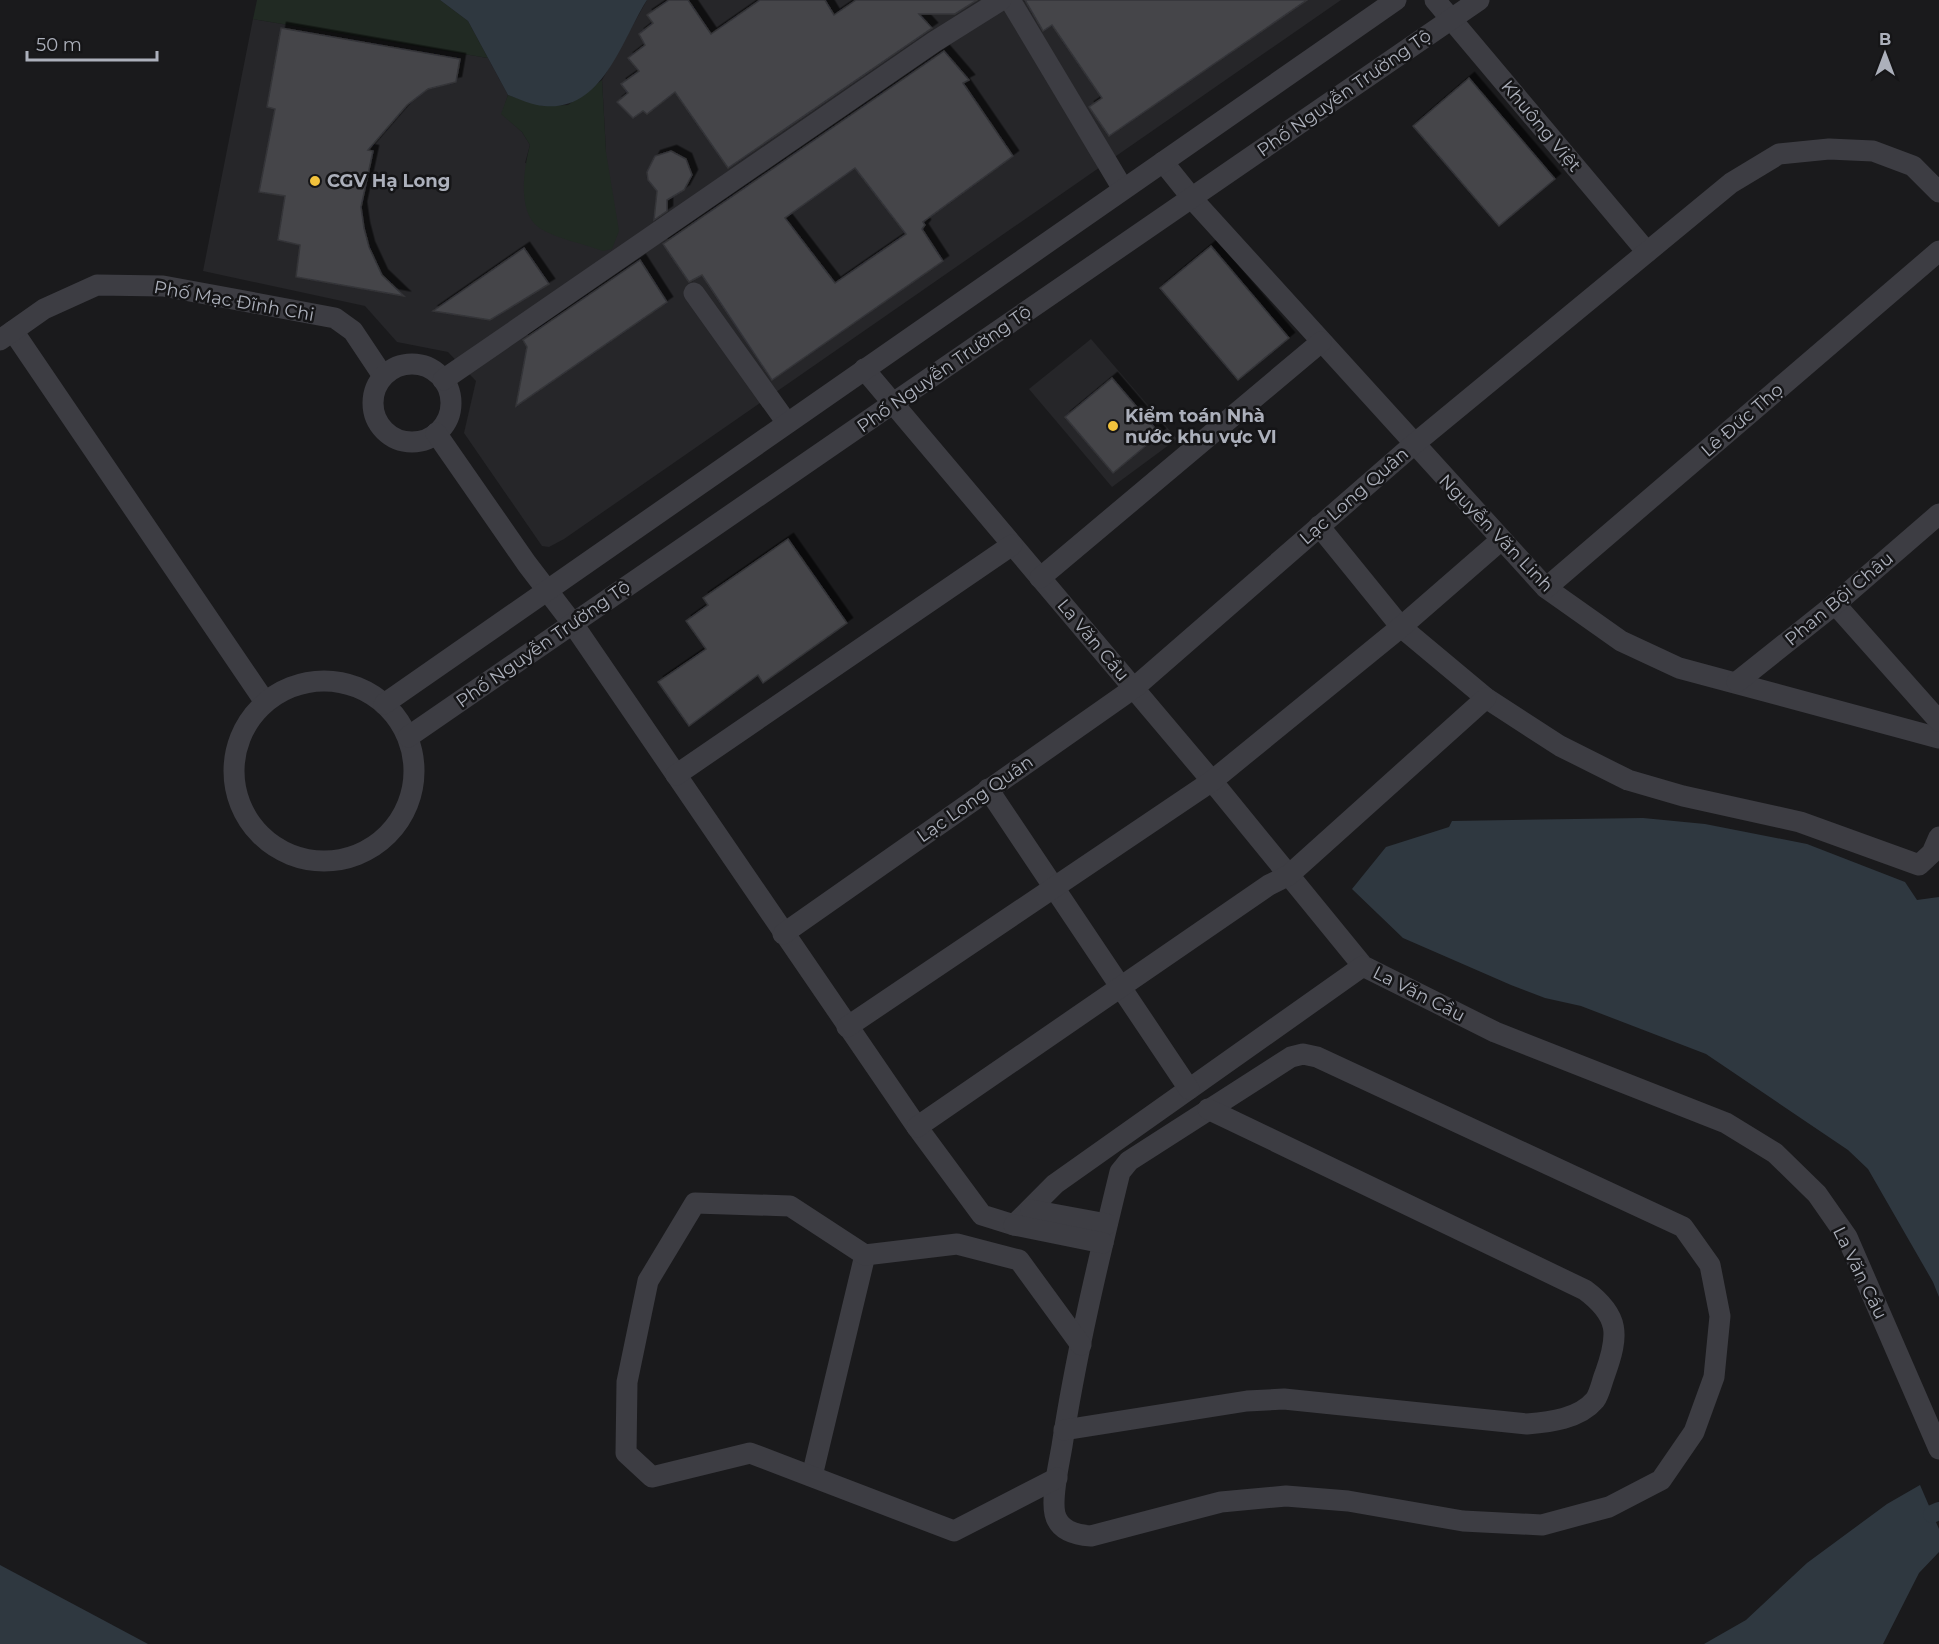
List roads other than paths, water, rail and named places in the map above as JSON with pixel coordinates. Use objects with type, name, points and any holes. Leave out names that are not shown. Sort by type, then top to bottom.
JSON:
[{"type":"street","points":[[442,380],[934,42],[1001,0]]},
{"type":"street","points":[[1010,0],[1123,189]]},
{"type":"street","points":[[384,704],[1396,0]]},
{"type":"street","name":"Khuông Việt","points":[[1435,0],[1647,252]]},
{"type":"street","name":"Phố Nguyễn Trường Tộ","points":[[408,737],[1479,0]]},
{"type":"street","name":"Lạc Long Quân","points":[[783,934],[1134,688],[1413,445],[1731,183],[1779,153],[1829,149],[1873,151],[1912,166],[1939,192]]},
{"type":"street","name":"Nguyễn Văn Linh","points":[[1163,162],[1192,198],[1413,445],[1546,588],[1621,641],[1679,668],[1939,738]]},
{"type":"street","name":"Lê Đức Thọ","points":[[1546,588],[1939,251]]},
{"type":"street","name":"Phố Mạc Đĩnh Chi","points":[[6,336],[44,309],[97,285],[163,286],[335,318],[352,331],[382,376]]},
{"type":"street","points":[[694,292],[787,423]]},
{"type":"street","points":[[6,336],[265,702]]},
{"type":"street","points":[[1040,578],[1321,342]]},
{"type":"street","points":[[410,364],[424,366],[442,380],[451,403],[448,416],[436,433],[415,441],[399,440],[387,434],[376,420],[373,395],[382,376],[393,368],[410,364]]},
{"type":"street","name":"La Văn Cầu","points":[[864,369],[1212,781],[1364,966],[1495,1032],[1726,1123],[1775,1152],[1817,1194],[1847,1237],[1939,1449]]},
{"type":"street","points":[[436,433],[546,590],[573,624],[847,1027],[982,1215],[1014,1225],[1105,1234]]},
{"type":"street","name":"Phan Bội Châu","points":[[1737,682],[1835,604],[1939,514]]},
{"type":"street","points":[[1319,526],[1401,627],[1486,698],[1560,746],[1628,780],[1683,796],[1800,822],[1919,866],[1932,853],[1939,837]]},
{"type":"street","points":[[847,1027],[1212,781],[1401,627],[1501,540]]},
{"type":"street","points":[[676,775],[1012,545]]},
{"type":"street","points":[[1835,604],[1939,721]]},
{"type":"street","points":[[312,681],[362,689],[384,704],[398,719],[408,737],[415,767],[411,797],[397,825],[375,846],[347,859],[317,862],[287,855],[261,838],[243,813],[233,784],[234,754],[241,735],[245,725],[265,702],[287,688],[312,681]]},
{"type":"street","points":[[917,1127],[1269,885],[1289,875],[1486,698]]},
{"type":"street","points":[[988,789],[1189,1089]]},
{"type":"street","points":[[1014,1225],[1055,1184],[1364,966]]},
{"type":"street","points":[[1303,1054],[1317,1057],[1683,1227],[1710,1265],[1720,1316],[1714,1377],[1694,1432],[1661,1480],[1609,1508],[1542,1525],[1463,1521],[1348,1501],[1286,1496],[1221,1502],[1091,1536],[1076,1535],[1064,1528],[1055,1514],[1057,1478],[1064,1430],[1105,1234],[1120,1172],[1129,1161],[1291,1057],[1303,1054]]},
{"type":"street","points":[[1064,1430],[1247,1401],[1284,1399],[1527,1424],[1555,1422],[1577,1413],[1596,1399],[1615,1347],[1615,1331],[1611,1315],[1601,1302],[1585,1290],[1208,1109]]},
{"type":"street","points":[[1057,1478],[954,1531],[750,1453],[652,1477],[626,1453],[627,1382],[648,1281],[695,1203],[790,1206],[865,1255],[957,1244],[1019,1260],[1081,1345]]},
{"type":"street","points":[[1031,1210],[1105,1234]]},
{"type":"street","points":[[812,1476],[865,1255]]},
{"type":"waterway","points":[[1932,1514],[1939,1511]]},
{"type":"place","name":"CGV Hạ Long","points":[[315,181]]},
{"type":"place","name":"Kiểm toán Nhà nước khu vực VI","points":[[1113,426]]}]
